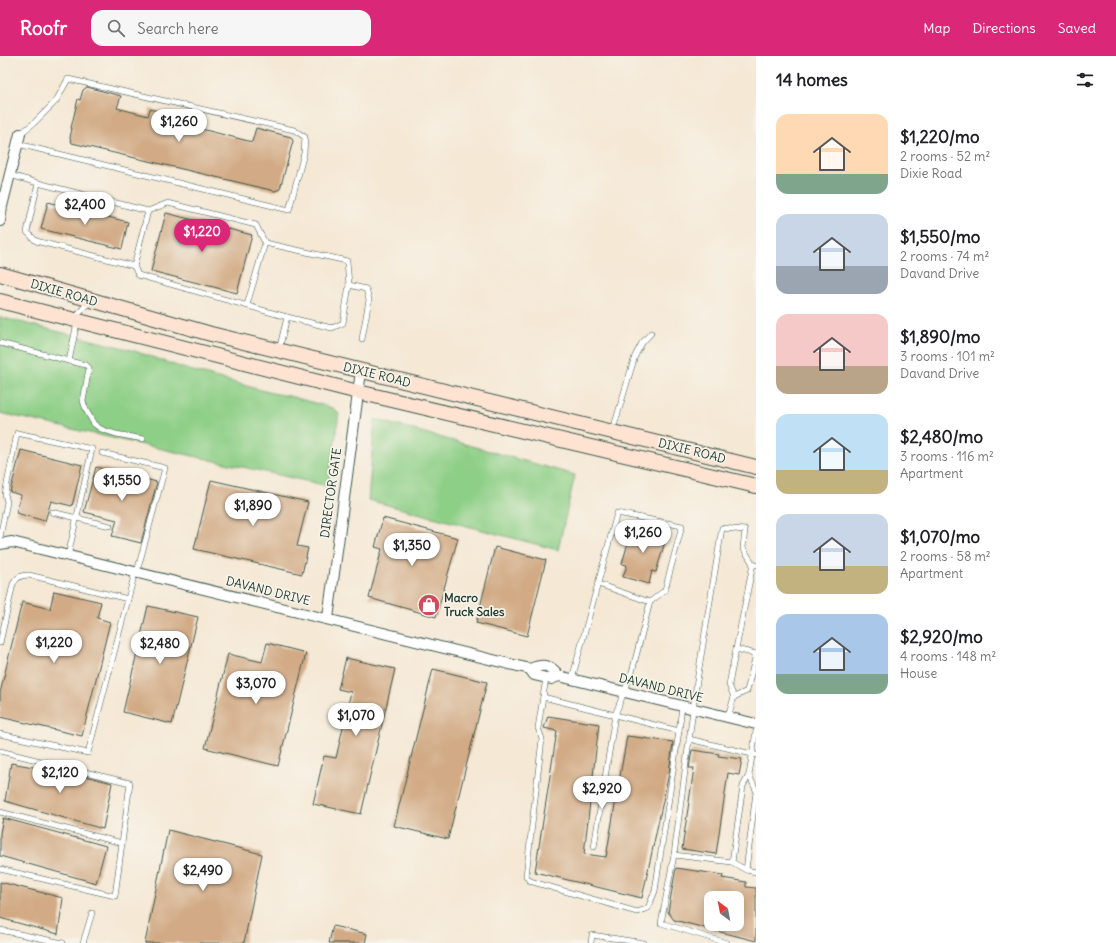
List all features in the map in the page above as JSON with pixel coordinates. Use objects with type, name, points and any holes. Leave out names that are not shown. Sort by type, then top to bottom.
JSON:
[{"type":"main road","name":"DIXIE ROAD","points":[[0,274],[93,302],[211,334],[756,467]]},
{"type":"main road","name":"DIXIE ROAD","points":[[0,302],[358,392],[756,486]]},
{"type":"street","points":[[0,221],[2,206],[19,139]]},
{"type":"street","name":"DIRECTOR GATE","points":[[328,618],[361,371]]},
{"type":"street","name":"DAVAND DRIVE","points":[[0,544],[12,542],[328,618],[530,669],[539,665],[554,668],[559,676]]},
{"type":"street","name":"DAVAND DRIVE","points":[[530,669],[534,675],[546,678],[551,679],[559,676],[756,724]]},
{"type":"lane","points":[[68,79],[294,130],[305,137],[304,153],[289,210],[19,139],[56,101],[68,79]]},
{"type":"lane","points":[[10,175],[148,211],[168,203],[256,225],[265,243],[247,305]]},
{"type":"lane","points":[[38,183],[27,232],[36,241],[134,266]]},
{"type":"lane","points":[[148,211],[134,266],[138,274],[287,317],[332,328],[343,323],[349,285],[347,261],[265,243]]},
{"type":"lane","points":[[349,285],[366,289],[370,300],[362,339]]},
{"type":"lane","points":[[69,361],[77,321],[81,310],[93,302]]},
{"type":"lane","points":[[279,350],[287,317]]},
{"type":"lane","points":[[615,423],[635,356],[642,343],[651,333]]},
{"type":"lane","points":[[0,343],[88,366],[89,368],[83,401],[94,424],[116,434],[143,439]]},
{"type":"lane","points":[[0,537],[8,502],[5,494],[17,433],[92,449],[68,556]]},
{"type":"lane","points":[[0,734],[88,753],[128,600],[165,468],[102,453]]},
{"type":"lane","points":[[52,512],[110,526]]},
{"type":"lane","points":[[572,679],[617,513],[682,526],[665,590],[650,602],[632,672],[615,715],[594,847]]},
{"type":"lane","points":[[727,943],[661,923],[674,855],[693,709],[722,528],[744,530],[743,548],[754,564],[729,685],[734,697],[728,717]]},
{"type":"lane","points":[[0,643],[13,584],[17,578],[23,575],[29,575],[128,600]]},
{"type":"lane","points":[[598,584],[650,602]]},
{"type":"lane","points":[[734,697],[747,691],[756,654],[736,649]]},
{"type":"lane","points":[[546,678],[538,728],[542,739],[526,876],[533,882],[637,912],[644,911],[648,908],[655,891],[682,706]]},
{"type":"lane","points":[[543,697],[679,731]]},
{"type":"lane","points":[[732,862],[743,786],[749,775],[754,754],[756,731]]},
{"type":"lane","points":[[689,739],[754,754]]},
{"type":"lane","points":[[0,751],[130,783],[115,896],[0,869]]},
{"type":"lane","points":[[746,870],[756,791],[749,775]]},
{"type":"lane","points":[[0,812],[122,843]]},
{"type":"lane","points":[[674,855],[732,862],[746,870],[756,872]]},
{"type":"lane","points":[[83,943],[92,913]]},
{"type":"lane","points":[[0,930],[63,943]]},
{"type":"lane","points":[[591,943],[592,935],[644,943]]},
{"type":"green space","points":[[0,317],[132,350],[186,369],[333,408],[339,414],[328,486],[0,413]]},
{"type":"green space","points":[[375,419],[575,475],[558,550],[368,500]]},
{"type":"building","points":[[87,87],[121,96],[117,108],[148,116],[150,109],[180,117],[178,123],[252,142],[256,128],[291,137],[293,141],[280,189],[275,191],[72,143],[70,138],[71,128],[78,99],[80,100],[83,90]]},
{"type":"building","points":[[48,202],[128,222],[122,249],[41,229]]},
{"type":"building","points":[[166,213],[252,235],[237,293],[151,271]]},
{"type":"building","points":[[21,450],[82,465],[72,506],[51,501],[45,521],[16,513],[21,495],[10,492]]},
{"type":"building","points":[[96,467],[157,482],[141,543],[112,536],[117,520],[84,512]]},
{"type":"building","points":[[211,480],[308,502],[297,546],[308,548],[302,574],[194,549]]},
{"type":"building","points":[[383,518],[458,538],[436,617],[369,598],[382,549],[375,547]]},
{"type":"building","points":[[633,525],[667,535],[656,572],[652,571],[649,584],[623,577],[627,565],[622,564]]},
{"type":"building","points":[[495,547],[546,560],[527,636],[476,623]]},
{"type":"building","points":[[54,591],[101,602],[97,618],[110,622],[82,736],[0,717],[0,693],[22,602],[50,609]]},
{"type":"building","points":[[148,606],[198,617],[172,724],[123,712]]},
{"type":"building","points":[[267,643],[306,653],[278,766],[205,748],[228,654],[262,662]]},
{"type":"building","points":[[346,658],[395,669],[361,814],[313,804],[324,756],[336,758],[351,692],[338,689]]},
{"type":"building","points":[[433,669],[487,682],[448,839],[394,826]]},
{"type":"building","points":[[548,716],[599,724],[584,854],[606,857],[627,736],[673,742],[669,773],[642,898],[535,872],[557,731],[544,728]]},
{"type":"building","points":[[692,750],[719,754],[718,756],[742,759],[739,775],[728,773],[716,854],[682,849],[694,768],[689,768]]},
{"type":"building","points":[[11,763],[89,777],[112,783],[103,829],[5,801]]},
{"type":"building","points":[[3,818],[106,846],[96,883],[0,856],[0,833]]},
{"type":"building","points":[[168,830],[262,854],[244,943],[145,943]]},
{"type":"building","points":[[676,868],[723,875],[722,878],[746,882],[746,887],[756,888],[756,941],[717,931],[744,931],[744,891],[704,891],[704,928],[674,920],[668,912]]},
{"type":"building","points":[[0,882],[63,898],[58,934],[0,918]]},
{"type":"building","points":[[333,926],[367,934],[365,943],[329,943]]},
{"type":"place","name":"Macro Truck Sales","points":[[429,605]]}]
